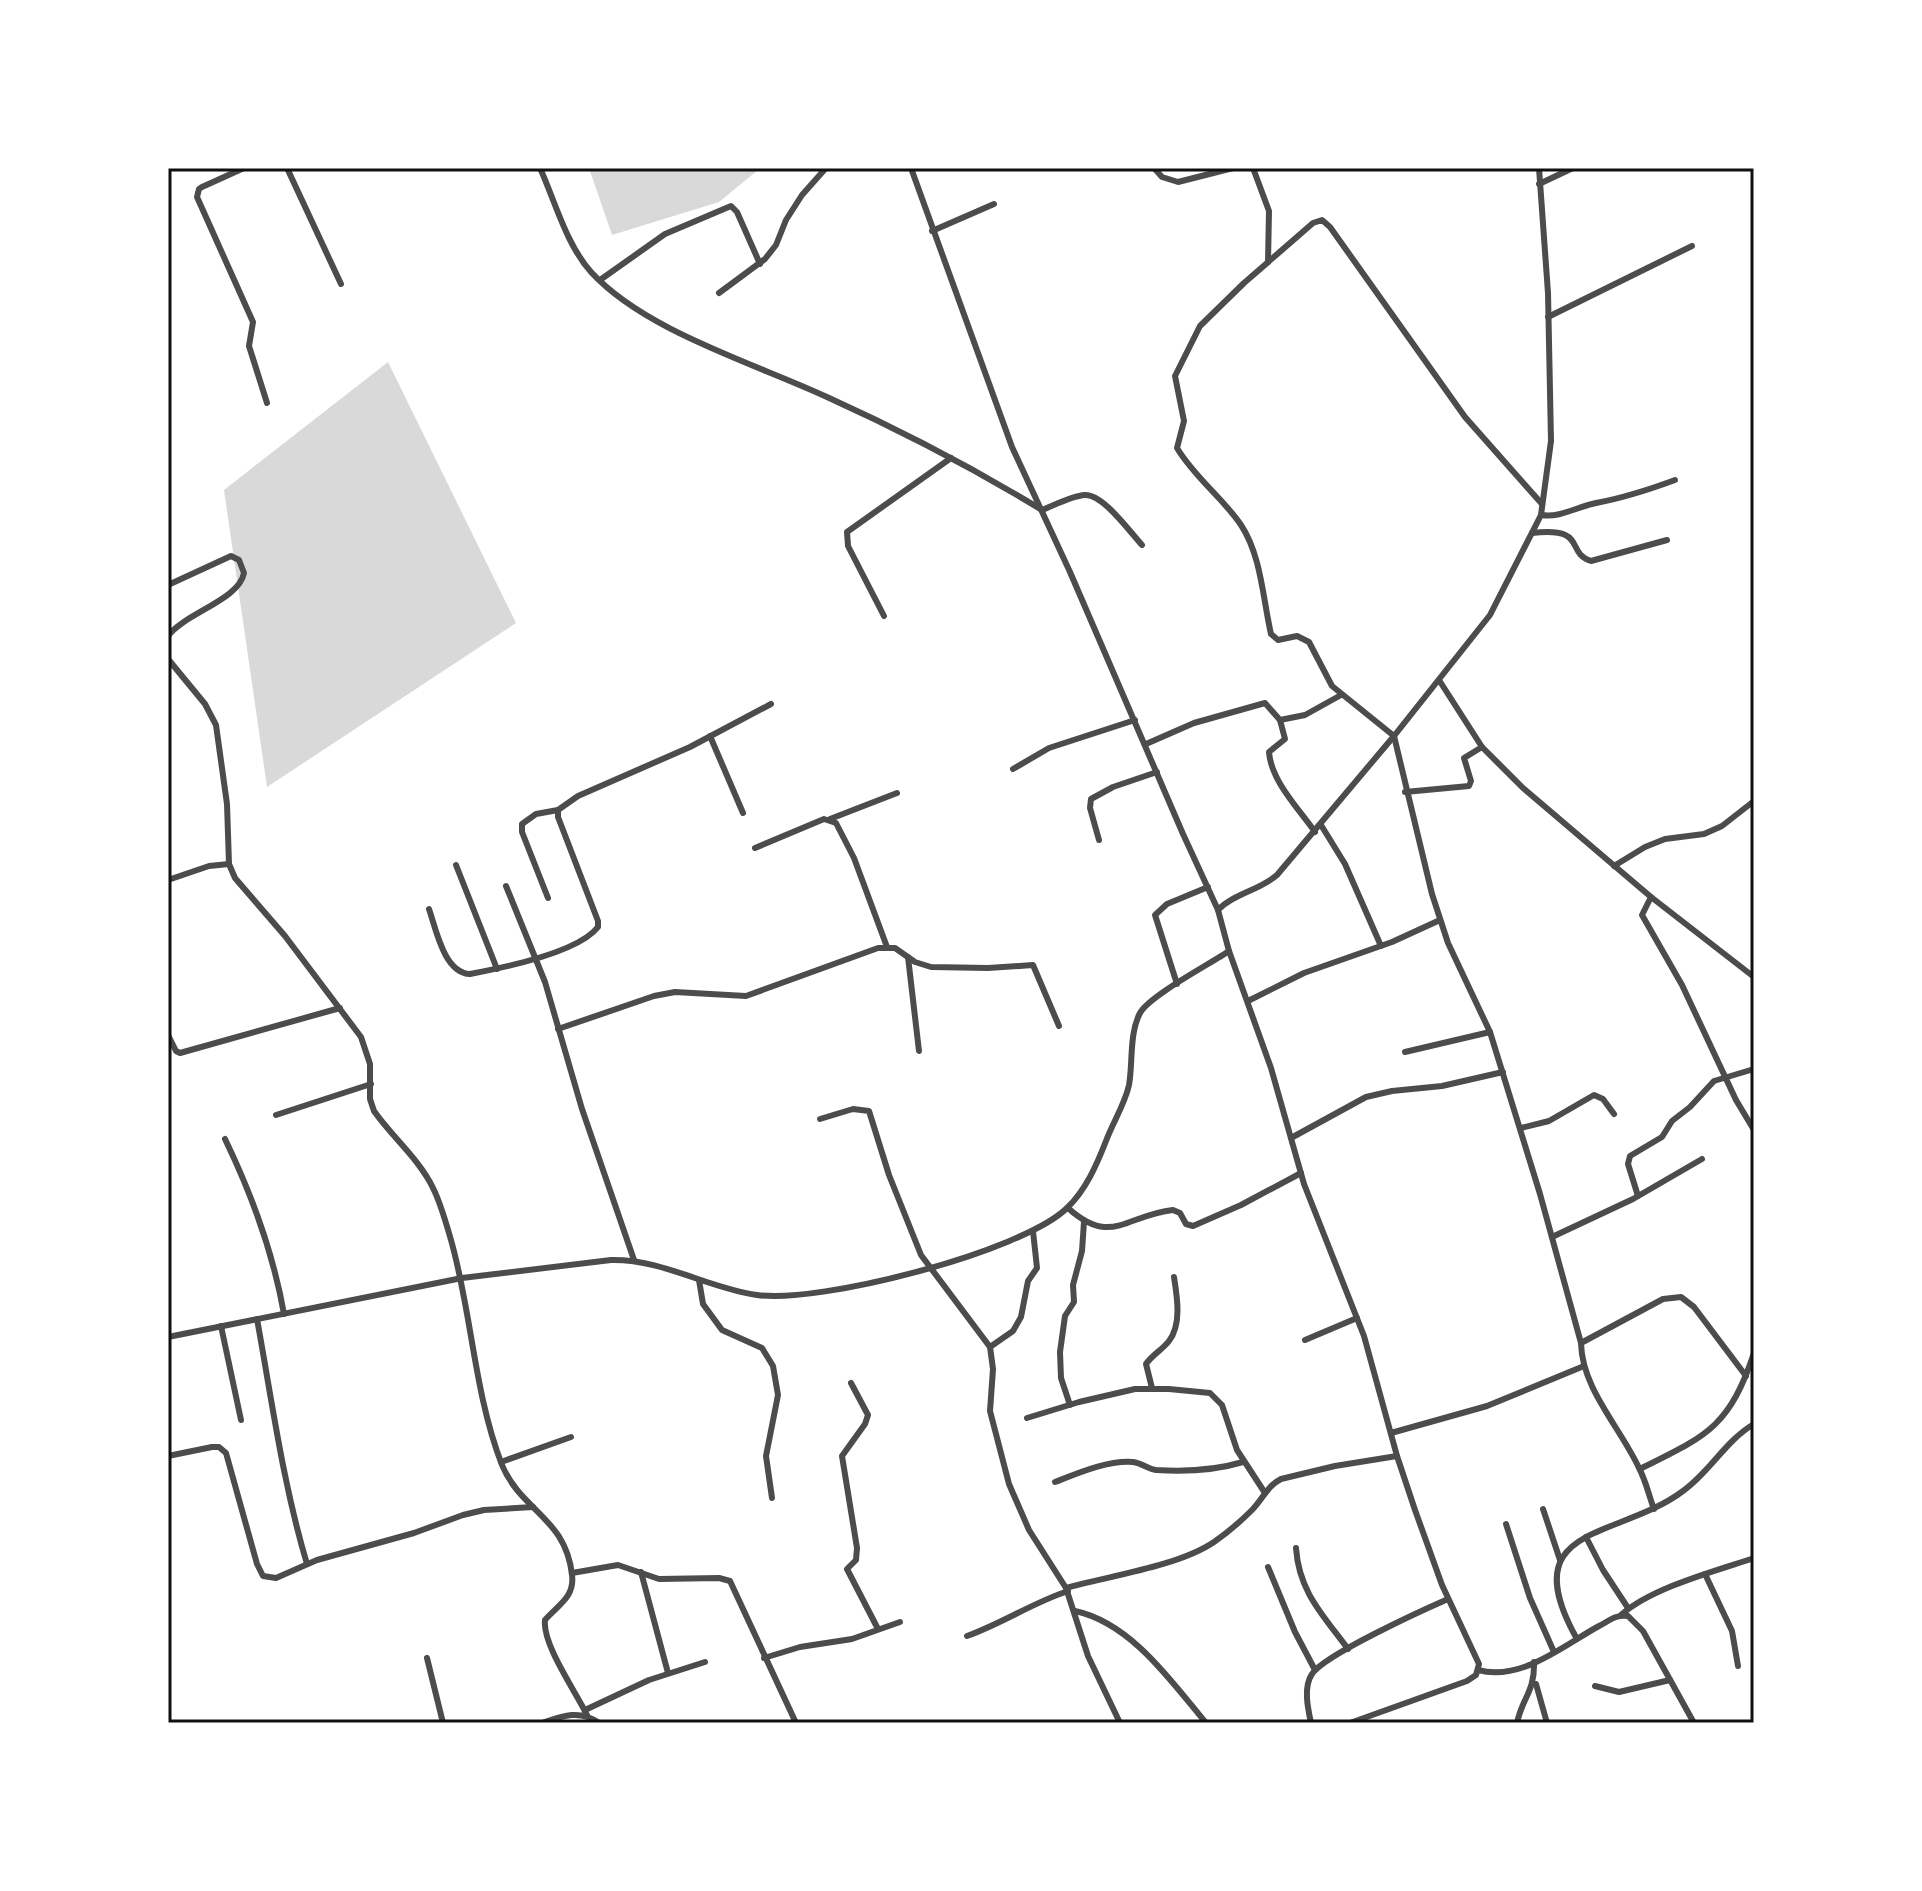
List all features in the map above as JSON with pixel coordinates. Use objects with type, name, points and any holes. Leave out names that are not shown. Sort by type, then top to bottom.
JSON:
[{"type":"street","points":[[244,168],[202,187],[197,197],[253,322],[249,346],[267,403]]},
{"type":"street","points":[[287,168],[341,284]]},
{"type":"street","points":[[540,168],[577,252],[600,280],[630,304],[673,328],[826,396],[951,458],[1042,510],[1081,496],[1094,497],[1142,545]]},
{"type":"street","points":[[719,293],[760,264],[776,245],[786,220],[802,195],[826,168]]},
{"type":"street","points":[[911,168],[1012,447],[1218,910],[1301,1173],[1373,1364],[1397,1456],[1448,1599],[1475,1656],[1478,1670]]},
{"type":"street","points":[[1154,168],[1162,177],[1178,182],[1233,168]]},
{"type":"street","points":[[1253,168],[1269,211],[1268,262]]},
{"type":"street","points":[[1218,910],[1268,883],[1291,861],[1394,736],[1490,615],[1541,515],[1551,441],[1548,293],[1539,168]]},
{"type":"street","points":[[1539,184],[1573,168]]},
{"type":"street","points":[[932,231],[994,204]]},
{"type":"street","points":[[600,280],[665,234],[731,206],[737,212],[760,264]]},
{"type":"street","points":[[1542,504],[1465,417],[1325,221],[1313,223],[1206,318],[1178,369],[1176,382],[1184,421],[1177,448],[1251,542],[1273,637],[1278,640],[1297,636],[1309,642],[1326,678],[1341,695],[1394,736],[1405,792],[1440,920],[1490,1032],[1503,1072],[1552,1237],[1581,1343],[1584,1366],[1640,1469],[1654,1509]]},
{"type":"street","points":[[1548,317],[1692,246]]},
{"type":"street","points":[[884,616],[848,546],[847,532],[951,458]]},
{"type":"street","points":[[1541,515],[1563,514],[1596,503],[1629,497],[1675,480]]},
{"type":"street","points":[[1532,533],[1565,533],[1574,540],[1582,556],[1591,561],[1667,540]]},
{"type":"street","points":[[168,585],[231,556],[239,560],[244,573],[241,584],[183,622],[168,636]]},
{"type":"street","points":[[168,659],[205,704],[216,725],[222,756],[229,862],[243,889],[285,936],[361,1037],[370,1064],[370,1099],[374,1111],[425,1172],[435,1191],[462,1278],[480,1388],[501,1462],[518,1492],[555,1528],[572,1573],[570,1594],[545,1620],[544,1625],[551,1646],[586,1712],[599,1723]]},
{"type":"street","points":[[1439,680],[1482,747],[1523,788],[1651,897],[1754,977]]},
{"type":"street","points":[[1280,720],[1305,715],[1341,695]]},
{"type":"street","points":[[1146,744],[1194,723],[1265,703],[1280,720],[1285,739],[1269,752],[1270,762],[1315,832]]},
{"type":"street","points":[[548,898],[522,832],[522,824],[536,814],[558,810],[578,796],[650,766],[771,704]]},
{"type":"street","points":[[1013,769],[1049,748],[1135,720]]},
{"type":"street","points":[[710,736],[743,813]]},
{"type":"street","points":[[1405,792],[1469,786],[1471,781],[1464,758],[1482,747]]},
{"type":"street","points":[[1099,840],[1090,808],[1091,799],[1103,791],[1157,772]]},
{"type":"street","points":[[755,848],[818,821],[897,793]]},
{"type":"street","points":[[1614,866],[1665,839],[1704,834],[1722,826],[1754,801]]},
{"type":"street","points":[[429,909],[445,951],[455,970],[462,974],[536,959],[590,935],[598,927],[598,921],[558,810]]},
{"type":"street","points":[[830,819],[840,829],[854,858],[887,947]]},
{"type":"street","points":[[1321,825],[1345,864],[1381,946]]},
{"type":"street","points":[[168,880],[229,862]]},
{"type":"street","points":[[456,865],[497,969]]},
{"type":"street","points":[[506,886],[536,959],[582,1109],[634,1260]]},
{"type":"street","points":[[1177,984],[1155,915],[1167,904],[1208,887]]},
{"type":"street","points":[[1651,897],[1642,915],[1682,985],[1736,1100],[1754,1130]]},
{"type":"street","points":[[1248,1001],[1304,973],[1381,946],[1440,920]]},
{"type":"street","points":[[558,1029],[654,996],[675,992],[746,996],[887,947],[895,948],[931,967],[1033,965],[1059,1026]]},
{"type":"street","points":[[168,1337],[462,1278],[611,1260],[634,1260],[759,1295],[781,1296],[854,1286],[929,1269],[1033,1231],[1068,1208],[1094,1170],[1125,1098],[1139,1016],[1145,1006],[1229,951]]},
{"type":"street","points":[[908,957],[919,1051]]},
{"type":"street","points":[[168,1035],[180,1053],[340,1008]]},
{"type":"street","points":[[1405,1052],[1490,1032]]},
{"type":"street","points":[[1638,1196],[1628,1164],[1630,1156],[1662,1137],[1672,1121],[1710,1085],[1725,1076],[1754,1069]]},
{"type":"street","points":[[1291,1138],[1366,1097],[1442,1086],[1503,1072]]},
{"type":"street","points":[[276,1115],[371,1084]]},
{"type":"street","points":[[1521,1128],[1549,1121],[1594,1095],[1603,1099],[1614,1114]]},
{"type":"street","points":[[820,1119],[853,1109],[869,1111],[905,1218],[929,1269],[990,1347],[993,1369],[990,1411],[1009,1484],[1029,1530],[1067,1589],[1088,1656],[1120,1723]]},
{"type":"street","points":[[225,1139],[258,1213],[278,1280],[284,1314]]},
{"type":"street","points":[[1552,1237],[1638,1196],[1702,1159]]},
{"type":"street","points":[[1068,1208],[1084,1222],[1105,1228],[1173,1210],[1180,1213],[1186,1224],[1193,1226],[1301,1173]]},
{"type":"street","points":[[1070,1405],[1061,1378],[1060,1352],[1065,1316],[1074,1302],[1073,1285],[1082,1251],[1084,1222]]},
{"type":"street","points":[[990,1347],[1013,1331],[1021,1317],[1028,1281],[1037,1268],[1033,1231]]},
{"type":"street","points":[[1152,1388],[1146,1364],[1173,1336],[1177,1311],[1174,1277]]},
{"type":"street","points":[[699,1280],[703,1304],[722,1330],[762,1348],[773,1366],[778,1395],[766,1456],[772,1498]]},
{"type":"street","points":[[1581,1343],[1663,1299],[1681,1297],[1694,1307],[1746,1376]]},
{"type":"street","points":[[1305,1340],[1357,1318]]},
{"type":"street","points":[[257,1319],[277,1438],[307,1564]]},
{"type":"street","points":[[221,1326],[241,1420]]},
{"type":"street","points":[[1640,1469],[1696,1441],[1709,1431],[1733,1403],[1754,1353]]},
{"type":"street","points":[[1391,1433],[1487,1406],[1584,1366]]},
{"type":"street","points":[[851,1383],[868,1415],[842,1456],[857,1548],[856,1560],[847,1569],[878,1629]]},
{"type":"street","points":[[1027,1418],[1120,1392],[1152,1388],[1199,1391],[1216,1397],[1222,1405],[1243,1462],[1265,1493]]},
{"type":"street","points":[[1577,1639],[1556,1590],[1563,1554],[1586,1537],[1654,1509],[1696,1480],[1716,1456],[1754,1424]]},
{"type":"street","points":[[501,1462],[571,1437]]},
{"type":"street","points":[[168,1456],[212,1447],[223,1449],[228,1457],[257,1564],[263,1576],[276,1578],[307,1564],[414,1533],[463,1515],[484,1510],[533,1507]]},
{"type":"street","points":[[967,1636],[1005,1621],[1032,1604],[1067,1589],[1191,1555],[1235,1525],[1281,1479],[1397,1456]]},
{"type":"street","points":[[1055,1482],[1090,1469],[1126,1462],[1137,1462],[1154,1470],[1210,1468],[1243,1462]]},
{"type":"street","points":[[1543,1509],[1560,1560]]},
{"type":"street","points":[[1506,1524],[1530,1598],[1554,1652]]},
{"type":"street","points":[[1586,1537],[1628,1608]]},
{"type":"street","points":[[1296,1548],[1298,1571],[1306,1592],[1348,1649]]},
{"type":"street","points":[[1478,1670],[1498,1673],[1534,1662],[1621,1615],[1628,1608],[1705,1574],[1754,1558]]},
{"type":"street","points":[[572,1573],[618,1565],[659,1579],[719,1578],[730,1581],[796,1723]]},
{"type":"street","points":[[1268,1567],[1295,1632],[1315,1670]]},
{"type":"street","points":[[641,1572],[668,1673]]},
{"type":"street","points":[[1705,1574],[1732,1631],[1738,1666]]},
{"type":"street","points":[[1311,1723],[1308,1683],[1315,1670],[1348,1649],[1448,1599]]},
{"type":"street","points":[[1074,1610],[1092,1615],[1124,1635],[1169,1679],[1206,1723]]},
{"type":"street","points":[[1621,1615],[1636,1622],[1694,1723]]},
{"type":"street","points":[[764,1658],[800,1647],[852,1639],[900,1622]]},
{"type":"street","points":[[427,1658],[443,1723]]},
{"type":"street","points":[[542,1723],[586,1712],[668,1673],[705,1662]]},
{"type":"street","points":[[1534,1662],[1534,1679],[1547,1723]]},
{"type":"street","points":[[1350,1723],[1467,1681],[1478,1670]]},
{"type":"street","points":[[1517,1723],[1534,1679]]},
{"type":"street","points":[[1595,1686],[1619,1692],[1670,1680]]},
{"type":"street","points":[[1386,1712],[1388,1723]]},
{"type":"shaded area","points":[[589,168],[758,170],[719,202],[612,235]]},
{"type":"shaded area","points":[[388,362],[516,623],[267,787],[224,490]]}]
